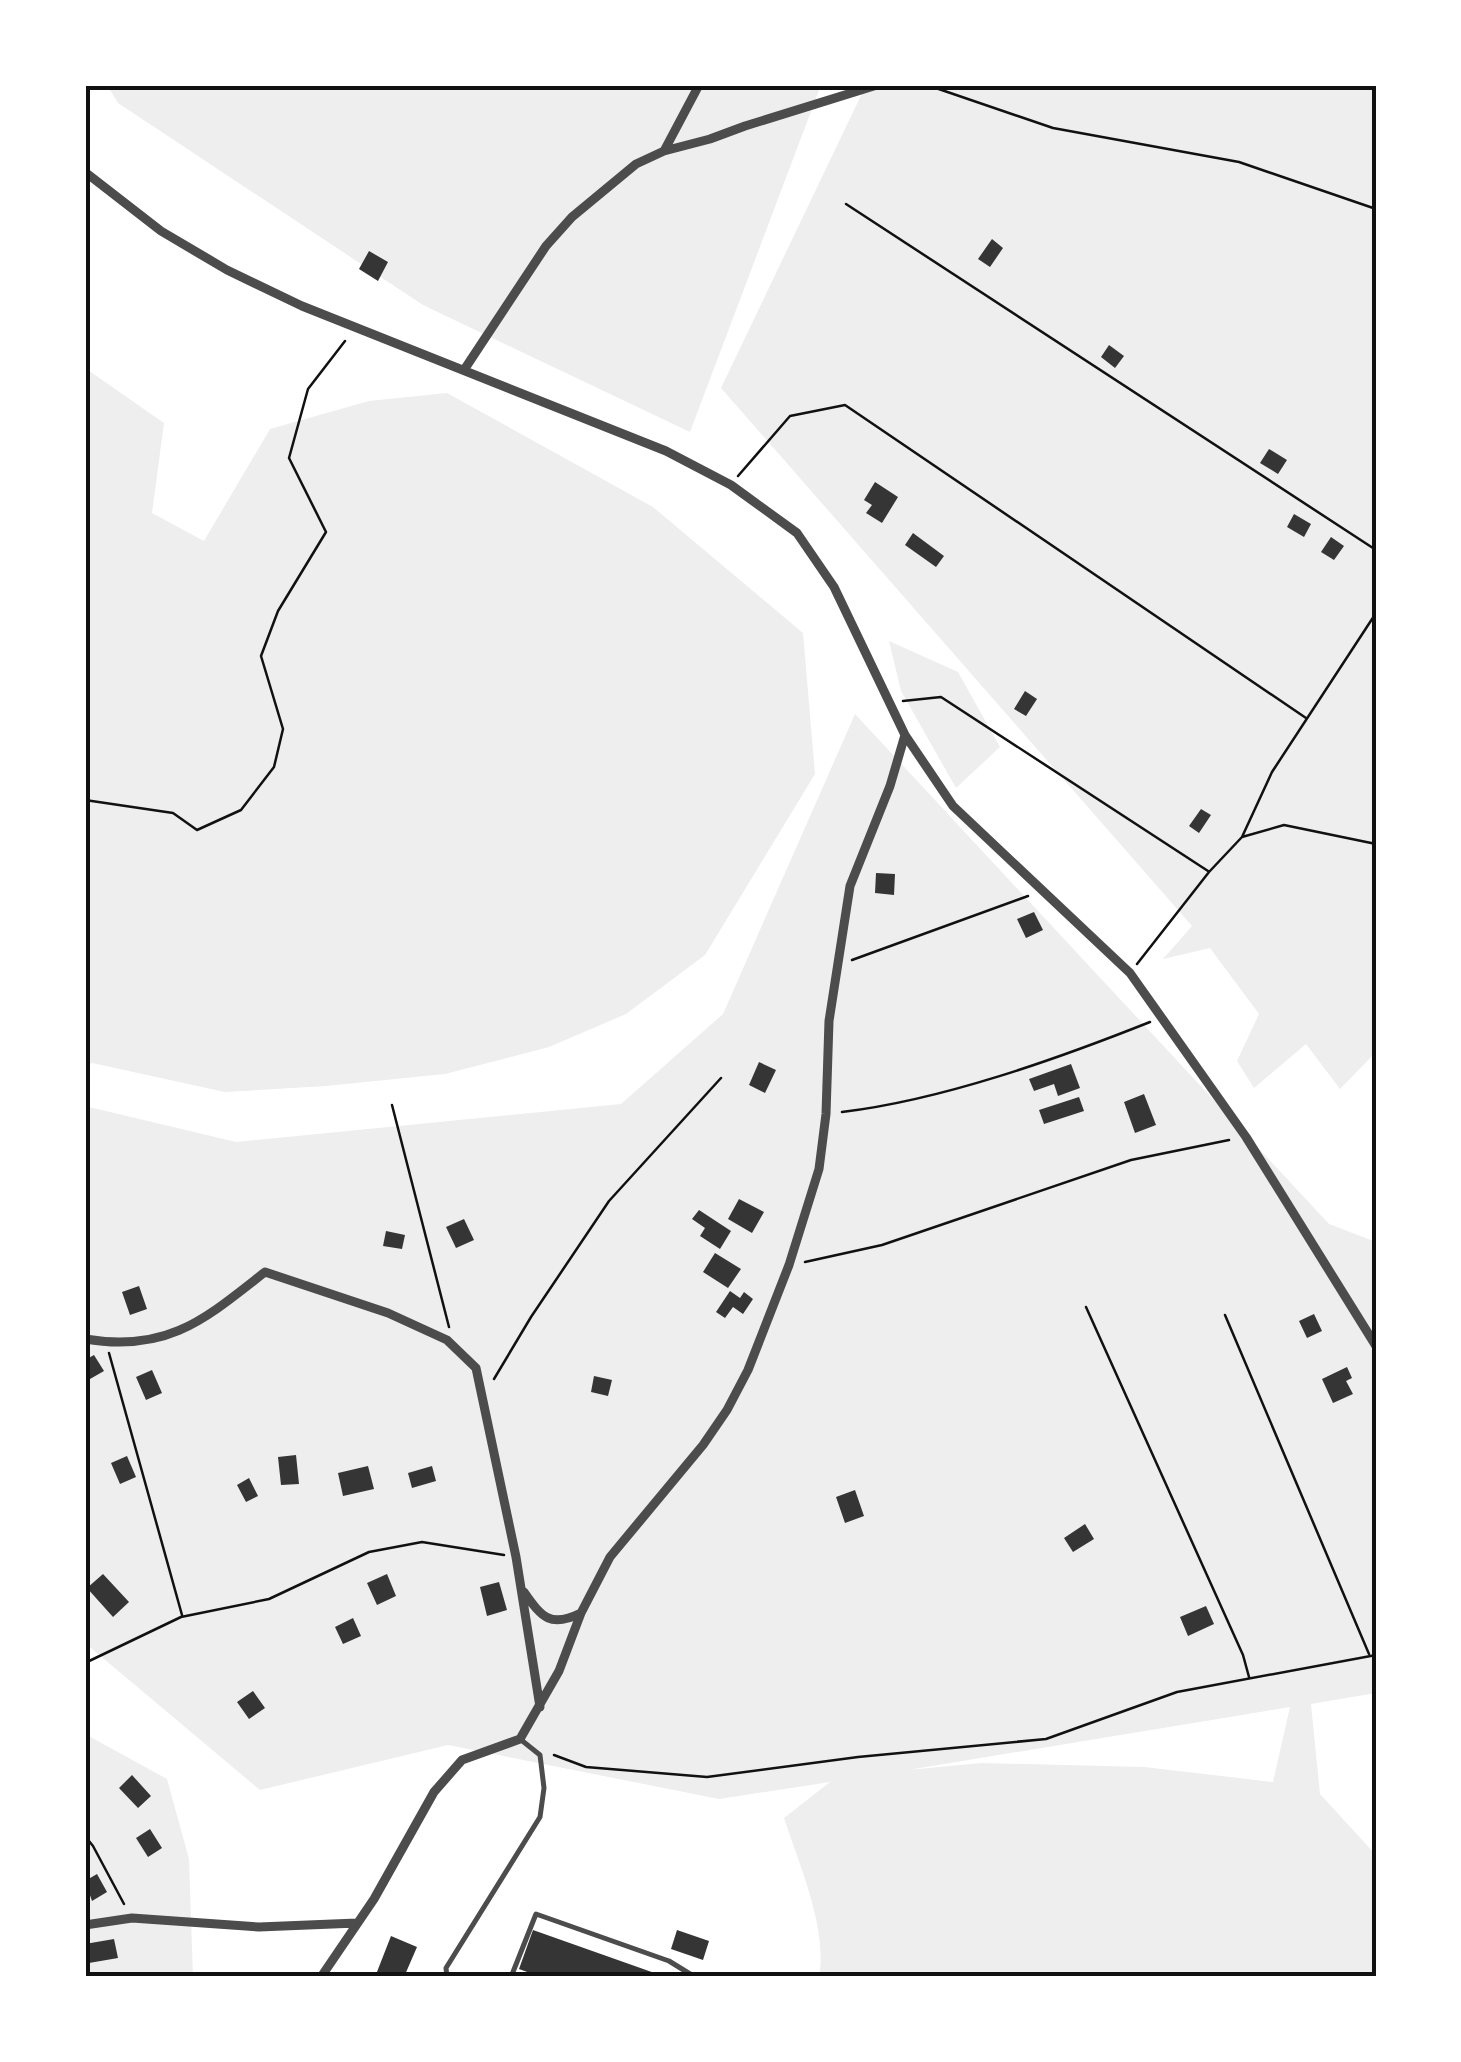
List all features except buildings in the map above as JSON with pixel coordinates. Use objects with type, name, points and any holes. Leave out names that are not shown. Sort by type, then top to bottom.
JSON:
[{"type":"street","points":[[664,151],[700,85]]},
{"type":"street","points":[[464,370],[546,246],[572,217],[636,164],[664,151],[710,140],[877,85]]},
{"type":"street","points":[[85,172],[161,230],[228,270],[355,328],[666,451],[731,485],[797,533],[834,587],[905,735],[953,806],[1130,973],[1246,1137],[1376,1346]]},
{"type":"street","points":[[321,1977],[434,1792],[462,1760],[520,1739],[540,1708],[610,1557],[703,1445],[748,1370],[789,1265],[819,1169],[826,1114],[829,1021],[850,886],[890,786],[905,735]]},
{"type":"street","points":[[85,1339],[106,1342],[170,1335],[200,1323],[265,1272],[388,1312],[447,1340],[476,1368],[516,1557],[540,1708]]},
{"type":"street","points":[[521,1588],[549,1619],[563,1622],[582,1613]]},
{"type":"street","points":[[85,1925],[132,1918],[259,1928],[357,1923]]},
{"type":"lane","points":[[447,1977],[446,1968],[540,1817],[544,1788],[540,1755],[520,1739]]},
{"type":"lane","points":[[511,1977],[536,1914],[669,1961],[695,1977]]},
{"type":"path","points":[[927,85],[1053,128],[1238,162],[1376,208]]},
{"type":"path","points":[[846,204],[1376,550]]},
{"type":"path","points":[[85,800],[173,813],[197,830],[241,810],[274,766],[283,730],[261,656],[278,611],[326,532],[290,458],[308,389],[355,328]]},
{"type":"path","points":[[731,485],[790,416],[846,405],[1306,718]]},
{"type":"path","points":[[1130,973],[1242,838],[1272,772],[1376,613]]},
{"type":"path","points":[[890,702],[941,698],[1210,872]]},
{"type":"path","points":[[1242,838],[1284,824],[1376,844]]},
{"type":"path","points":[[836,962],[865,957],[1040,891]]},
{"type":"path","points":[[826,1114],[882,1107],[1069,1055],[1162,1018]]},
{"type":"path","points":[[482,1398],[608,1201],[721,1078]]},
{"type":"path","points":[[392,1106],[454,1347]]},
{"type":"path","points":[[789,1265],[882,1245],[1131,1160],[1246,1137]]},
{"type":"path","points":[[1086,1307],[1250,1678]]},
{"type":"path","points":[[1225,1315],[1370,1656]]},
{"type":"path","points":[[106,1342],[183,1616]]},
{"type":"path","points":[[85,1663],[183,1616],[270,1599],[369,1552],[422,1542],[516,1557]]},
{"type":"path","points":[[546,1752],[586,1767],[707,1776],[1046,1739],[1176,1692],[1376,1655]]},
{"type":"path","points":[[85,1836],[132,1918]]},
{"type":"shaded area","points":[[107,85],[821,85],[690,432],[423,305],[118,103]]},
{"type":"shaded area","points":[[866,85],[1376,85],[1376,1052],[1340,1089],[1306,1044],[1254,1088],[1237,1061],[1259,1014],[1210,948],[1163,959],[1192,926],[721,388]]},
{"type":"shaded area","points":[[85,368],[164,423],[152,513],[204,541],[270,429],[369,401],[447,393],[653,507],[803,633],[815,774],[705,955],[626,1014],[549,1047],[445,1074],[225,1092],[92,1063],[85,1066]]},
{"type":"shaded area","points":[[889,641],[958,672],[1000,747],[956,788],[901,691]]},
{"type":"shaded area","points":[[855,714],[1329,1224],[1376,1242],[1376,1693],[1311,1704],[1320,1794],[1376,1855],[1376,1977],[819,1977],[816,1918],[784,1818],[830,1782],[719,1799],[448,1745],[260,1790],[85,1643],[85,1106],[236,1142],[621,1104],[723,1014]],"holes":[[[1290,1707],[1273,1782],[1144,1767],[981,1763],[908,1770]]]},
{"type":"shaded area","points":[[85,1734],[167,1779],[189,1859],[193,1977],[85,1977]]}]
